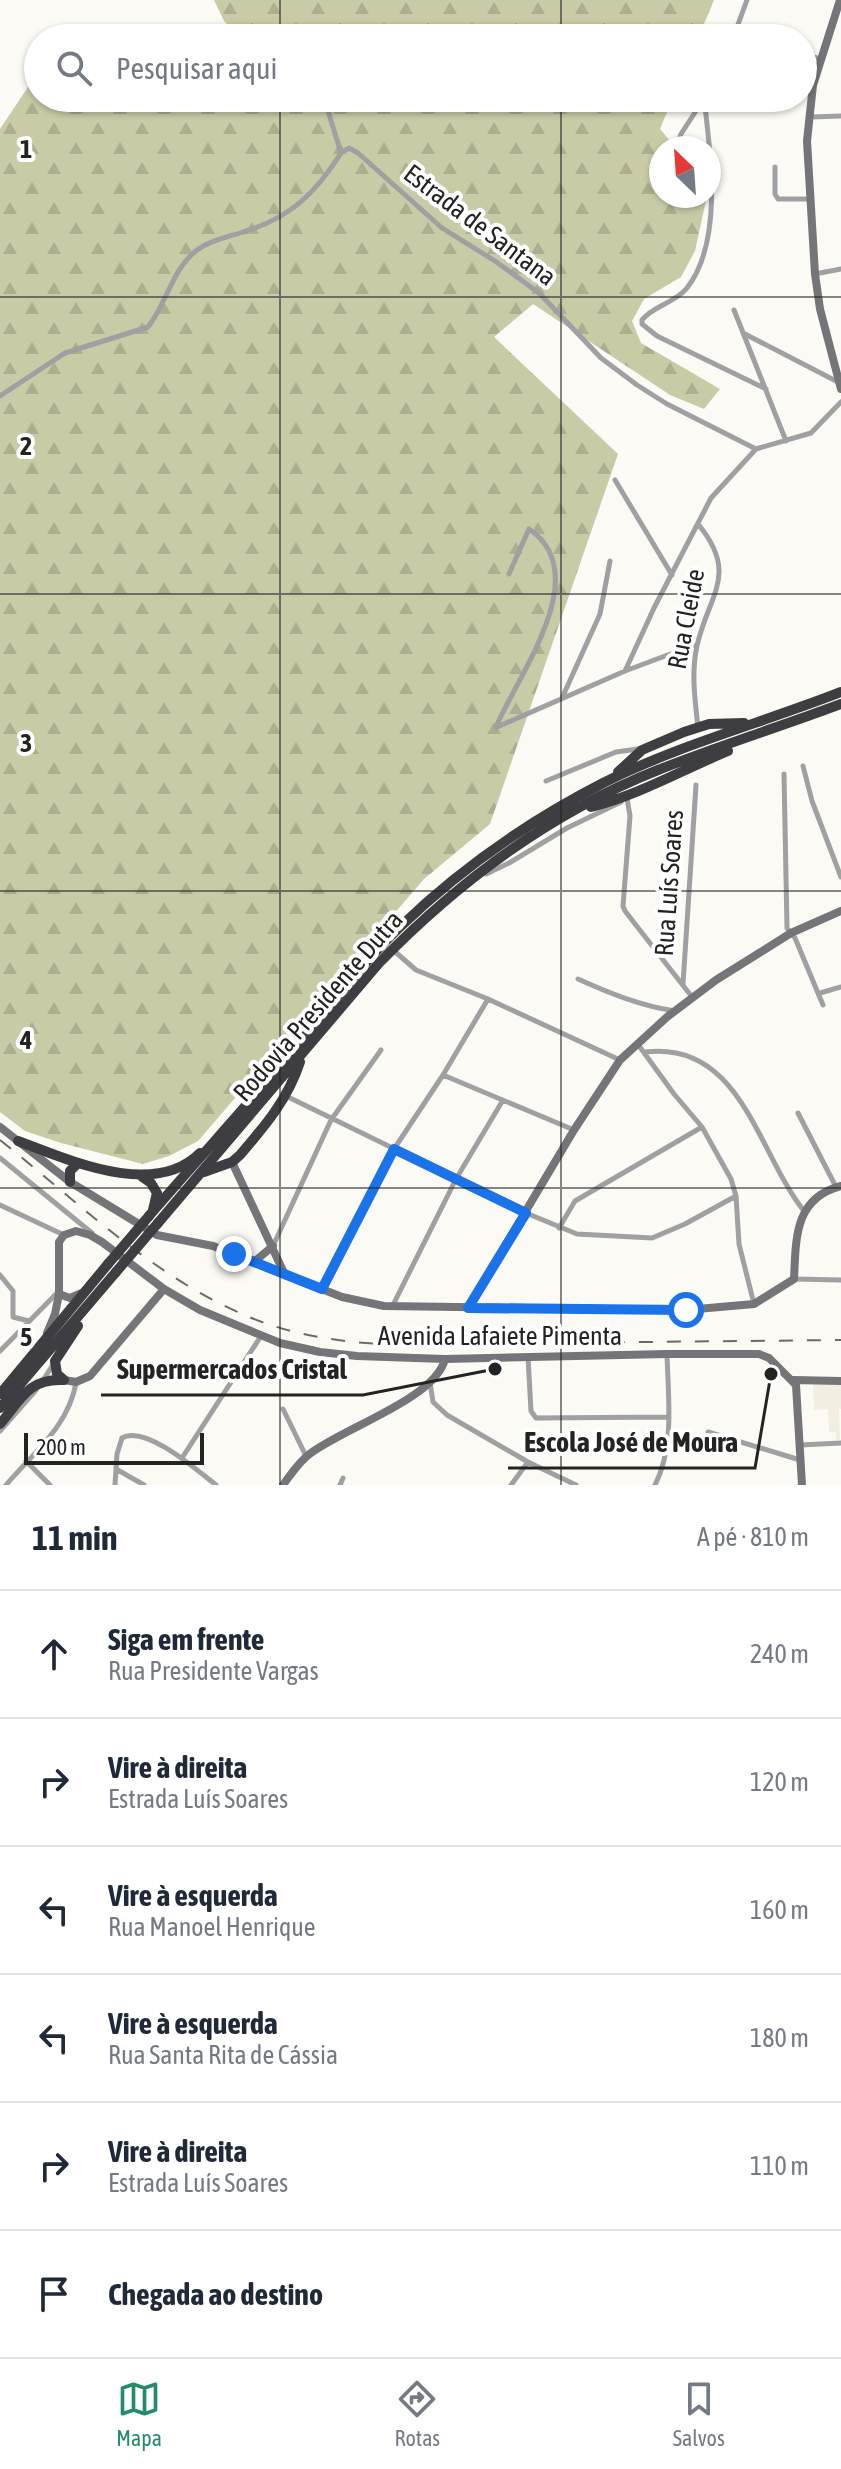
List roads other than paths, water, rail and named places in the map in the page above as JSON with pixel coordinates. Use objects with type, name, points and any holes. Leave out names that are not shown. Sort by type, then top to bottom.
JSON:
[{"type":"highway","points":[[514,835],[529,822],[613,775],[647,748],[698,727],[759,719],[841,691]]},
{"type":"highway","name":"Rodovia Presidente Dutra","points":[[0,1408],[89,1303],[112,1268],[153,1217],[308,1032],[400,927],[480,858],[603,783],[841,691]]},
{"type":"highway","points":[[574,812],[629,796],[734,748],[811,722],[841,705]]},
{"type":"highway","name":"Rodovia Presidente Dutra","points":[[153,1217],[202,1173],[392,950],[477,875],[530,838],[613,790],[656,771],[841,705]]},
{"type":"highway","points":[[18,1141],[78,1163],[141,1176],[165,1173],[196,1157],[308,1032]]},
{"type":"highway","points":[[202,1173],[232,1162],[271,1118],[286,1096],[302,1055]]},
{"type":"highway","points":[[70,1182],[70,1171],[78,1163]]},
{"type":"highway","points":[[141,1176],[151,1183],[157,1193],[153,1217]]},
{"type":"highway","name":"Rodovia Presidente Dutra","points":[[0,1394],[89,1289],[112,1268]]},
{"type":"highway","points":[[64,1380],[57,1374],[55,1361],[85,1316],[89,1303]]},
{"type":"highway","points":[[0,1424],[34,1384],[64,1380]]},
{"type":"main road","points":[[817,70],[840,0]]},
{"type":"main road","points":[[810,112],[807,141],[815,274],[820,309],[839,386]]},
{"type":"main road","points":[[468,1308],[574,1130],[620,1060],[692,997],[791,933],[841,911]]},
{"type":"main road","points":[[0,1127],[70,1182],[157,1235],[206,1243],[350,1300],[392,1307],[686,1310],[754,1304],[794,1279],[797,1232],[804,1211],[817,1197],[839,1186]]},
{"type":"main road","points":[[232,1162],[285,1275]]},
{"type":"main road","points":[[41,1346],[55,1314],[59,1292],[59,1246],[64,1235],[81,1232],[102,1242]]},
{"type":"main road","name":"Avenida Lafaiete Pimenta","points":[[102,1242],[164,1289],[200,1310],[294,1347],[330,1354],[445,1359],[759,1354],[769,1358],[797,1382]]},
{"type":"main road","points":[[254,1262],[273,1246]]},
{"type":"main road","points":[[59,1292],[70,1298],[89,1289]]},
{"type":"main road","points":[[64,1380],[76,1382],[90,1376],[164,1289]]},
{"type":"main road","points":[[283,1485],[306,1456],[385,1412],[430,1382],[445,1359]]},
{"type":"main road","points":[[802,1485],[797,1382],[841,1381]]},
{"type":"street","points":[[738,24],[747,0]]},
{"type":"street","points":[[0,396],[65,353],[148,327],[173,279],[195,251],[286,214],[307,200],[341,153],[328,112]]},
{"type":"street","points":[[680,136],[695,112]]},
{"type":"street","points":[[705,112],[713,187],[701,265],[684,292],[645,315],[642,324],[657,336],[766,389]]},
{"type":"street","points":[[809,117],[841,116]]},
{"type":"street","name":"Estrada de Santana","points":[[341,153],[352,149],[442,228],[539,293],[601,358],[637,385],[667,404],[756,449]]},
{"type":"street","points":[[775,167],[775,194],[778,199],[809,199]]},
{"type":"street","points":[[815,274],[841,269]]},
{"type":"street","points":[[734,310],[786,441]]},
{"type":"street","points":[[743,333],[839,386]]},
{"type":"street","points":[[625,671],[718,489],[756,449],[811,433],[841,402]]},
{"type":"street","points":[[615,480],[672,575]]},
{"type":"street","name":"Rua Cleide","points":[[698,524],[713,546],[720,578],[697,644],[693,678],[698,727]]},
{"type":"street","points":[[509,574],[529,529],[542,538],[551,553],[557,577],[555,601],[524,673],[496,727],[625,671],[697,644]]},
{"type":"street","points":[[562,699],[600,614],[610,561]]},
{"type":"street","points":[[546,781],[616,752],[647,748]]},
{"type":"street","points":[[803,766],[812,801],[841,877]]},
{"type":"street","points":[[784,774],[787,928],[823,1005]]},
{"type":"street","name":"Rua Luís Soares","points":[[683,984],[696,785]]},
{"type":"street","points":[[477,875],[498,869],[629,796],[625,911],[692,997]]},
{"type":"street","points":[[392,950],[416,970],[488,999],[620,1060]]},
{"type":"street","points":[[578,979],[606,992],[675,1011]]},
{"type":"street","points":[[820,993],[841,987]]},
{"type":"street","points":[[322,1289],[394,1149],[488,999]]},
{"type":"street","points":[[637,1043],[702,1127],[722,1161],[736,1196],[739,1244],[754,1304]]},
{"type":"street","points":[[273,1246],[331,1120],[381,1050]]},
{"type":"street","points":[[645,1052],[684,1053],[701,1062],[728,1085],[747,1109],[780,1176],[804,1211]]},
{"type":"street","points":[[443,1075],[574,1130]]},
{"type":"street","points":[[286,1096],[526,1213],[559,1228],[592,1236],[652,1238],[736,1196]]},
{"type":"street","points":[[392,1307],[456,1179],[503,1100]]},
{"type":"street","points":[[798,1113],[839,1186]]},
{"type":"street","points":[[559,1228],[575,1201],[702,1127]]},
{"type":"street","points":[[0,1158],[102,1242]]},
{"type":"street","points":[[0,1205],[64,1235]]},
{"type":"street","points":[[0,1275],[13,1291],[13,1317],[30,1322]]},
{"type":"street","points":[[794,1279],[841,1280]]},
{"type":"street","points":[[0,1351],[59,1292]]},
{"type":"street","points":[[182,1458],[261,1336]]},
{"type":"street","points":[[655,1485],[665,1460],[667,1354]]},
{"type":"street","points":[[528,1357],[531,1411],[536,1418],[668,1417]]},
{"type":"street","points":[[0,1431],[43,1381],[55,1361]]},
{"type":"street","points":[[6,1485],[63,1420],[72,1402],[76,1382]]},
{"type":"street","points":[[430,1382],[437,1408],[528,1462],[576,1485]]},
{"type":"street","points":[[283,1409],[306,1456]]},
{"type":"street","points":[[708,1432],[801,1460]]},
{"type":"street","points":[[115,1485],[122,1438],[129,1434],[152,1441],[182,1458],[216,1485]]},
{"type":"street","points":[[800,1445],[841,1443]]},
{"type":"street","points":[[26,1461],[50,1485]]},
{"type":"street","points":[[511,1485],[528,1462]]},
{"type":"street","points":[[116,1469],[144,1485]]},
{"type":"street","points":[[340,1485],[343,1478]]},
{"type":"railway","points":[[0,1140],[144,1257],[175,1278],[240,1313],[276,1327],[313,1336],[351,1342],[429,1345],[841,1340]]},
{"type":"place","name":"Supermercados Cristal","points":[[495,1369]]},
{"type":"place","name":"Escola José de Moura","points":[[771,1374]]}]
